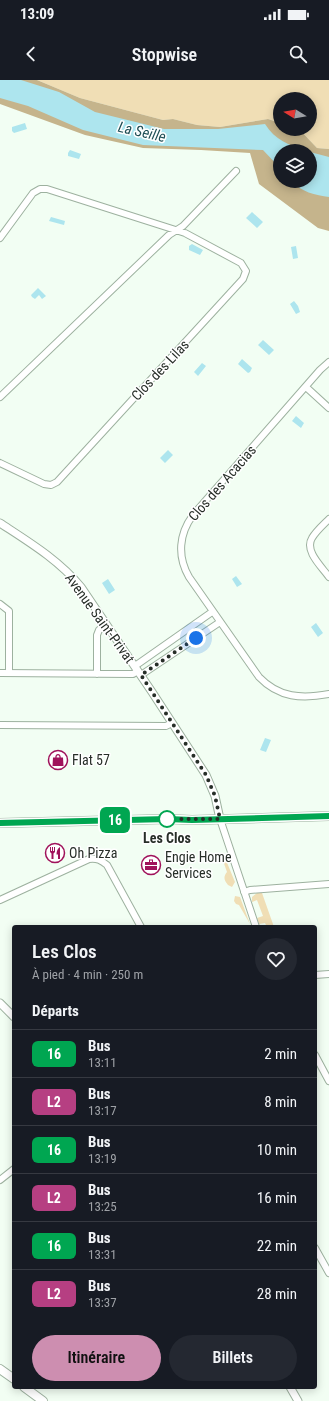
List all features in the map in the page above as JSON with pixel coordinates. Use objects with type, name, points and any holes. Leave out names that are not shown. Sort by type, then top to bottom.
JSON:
[{"type":"main road","points":[[0,823],[329,816]]},
{"type":"main road","points":[[0,1369],[12,1378]]},
{"type":"main road","points":[[27,1389],[43,1401]]},
{"type":"street","points":[[0,397],[169,235],[183,226],[236,171]]},
{"type":"street","name":"Clos des Lilas","points":[[0,238],[33,193],[40,189],[184,233],[241,263],[246,271],[243,279],[57,482],[50,485],[44,484],[0,463]]},
{"type":"street","name":"Clos des Acacias","points":[[329,362],[320,370],[193,514],[182,536],[180,550],[185,569],[212,612],[259,677],[274,689],[282,693],[296,696],[329,694]]},
{"type":"street","points":[[306,387],[329,408]]},
{"type":"street","points":[[328,575],[312,552],[310,545],[312,538],[329,519]]},
{"type":"street","name":"Avenue Saint-Privat","points":[[0,523],[47,554],[81,587],[206,775],[215,796],[220,819]]},
{"type":"street","points":[[0,604],[9,611],[9,673]]},
{"type":"street","points":[[138,671],[212,612]]},
{"type":"street","points":[[0,673],[133,674],[220,622]]},
{"type":"street","points":[[97,674],[97,635],[99,630],[106,625]]},
{"type":"street","points":[[0,726],[166,726],[172,723]]},
{"type":"street","points":[[220,819],[255,925]]},
{"type":"street","points":[[0,900],[89,859],[100,860],[107,865],[140,925]]},
{"type":"street","points":[[244,892],[250,890],[329,884]]},
{"type":"street","points":[[317,976],[329,974]]},
{"type":"street","points":[[0,1003],[12,1015]]},
{"type":"street","points":[[317,1059],[329,1082]]},
{"type":"street","points":[[0,1180],[12,1171]]},
{"type":"street","points":[[317,1252],[329,1273]]},
{"type":"street","points":[[291,1389],[298,1401]]},
{"type":"shaded area","points":[[0,80],[37,80],[80,98],[163,120],[173,119],[197,125],[220,127],[268,119],[273,121],[273,136],[306,136],[313,144],[273,144],[273,188],[317,188],[317,148],[329,149],[329,231],[318,228],[259,184],[250,153],[143,148],[85,135],[0,104]]},
{"type":"shaded area","points":[[37,80],[329,80],[329,149],[317,148],[317,144],[313,144],[306,136],[317,136],[317,92],[273,92],[273,121],[268,119],[220,127],[197,125],[173,119],[163,120],[80,98]]},
{"type":"shaded area","points":[[223,853],[235,882],[232,887],[228,885],[225,880],[225,875],[227,872],[221,855]]},
{"type":"shaded area","points":[[257,893],[262,893],[273,925],[266,925],[265,923],[259,924],[257,918],[263,916],[257,900],[252,902],[252,897]]},
{"type":"shaded area","points":[[235,896],[240,897],[250,924],[239,905],[234,901]]},
{"type":"water","name":"La Seille","points":[[0,80],[21,80],[59,92],[95,112],[164,129],[218,129],[265,124],[273,136],[288,144],[273,144],[273,161],[263,150],[143,145],[83,130],[28,106],[0,98]]},
{"type":"water","points":[[25,123],[27,129],[14,133],[12,131],[12,127]]},
{"type":"water","points":[[70,150],[81,154],[79,159],[68,156]]},
{"type":"water","points":[[317,154],[329,157],[329,197],[299,188],[317,188]]},
{"type":"water","points":[[252,212],[263,222],[257,228],[246,218]]},
{"type":"water","points":[[51,217],[65,221],[64,225],[49,221]]},
{"type":"water","points":[[192,244],[203,250],[200,255],[189,250],[189,246]]},
{"type":"water","points":[[296,246],[298,258],[293,259],[291,247]]},
{"type":"water","points":[[38,288],[46,296],[42,299],[39,295],[35,299],[31,295]]},
{"type":"water","points":[[294,301],[300,312],[296,314],[290,304]]},
{"type":"water","points":[[263,340],[274,350],[269,355],[258,345]]},
{"type":"water","points":[[242,359],[252,368],[250,372],[248,373],[238,364]]},
{"type":"water","points":[[202,363],[206,366],[198,376],[194,372]]},
{"type":"water","points":[[296,416],[304,423],[301,428],[292,421]]},
{"type":"water","points":[[168,450],[173,455],[165,463],[160,458]]},
{"type":"water","points":[[236,576],[242,584],[237,587],[232,579]]},
{"type":"water","points":[[108,579],[115,590],[109,594],[102,583]]},
{"type":"water","points":[[316,623],[323,633],[318,637],[311,627]]},
{"type":"water","points":[[265,738],[271,740],[266,752],[260,750]]},
{"type":"bus line","name":"16","points":[[0,823],[329,816]]},
{"type":"place","name":"Flat 57","points":[[58,760]]},
{"type":"place","name":"Les Clos","points":[[167,819]]},
{"type":"place","name":"Oh Pizza","points":[[55,853]]},
{"type":"place","name":"Engie Home Services","points":[[151,865]]},
{"type":"route","points":[[167,819],[220,819],[215,796],[206,775],[141,675],[196,638]]}]
